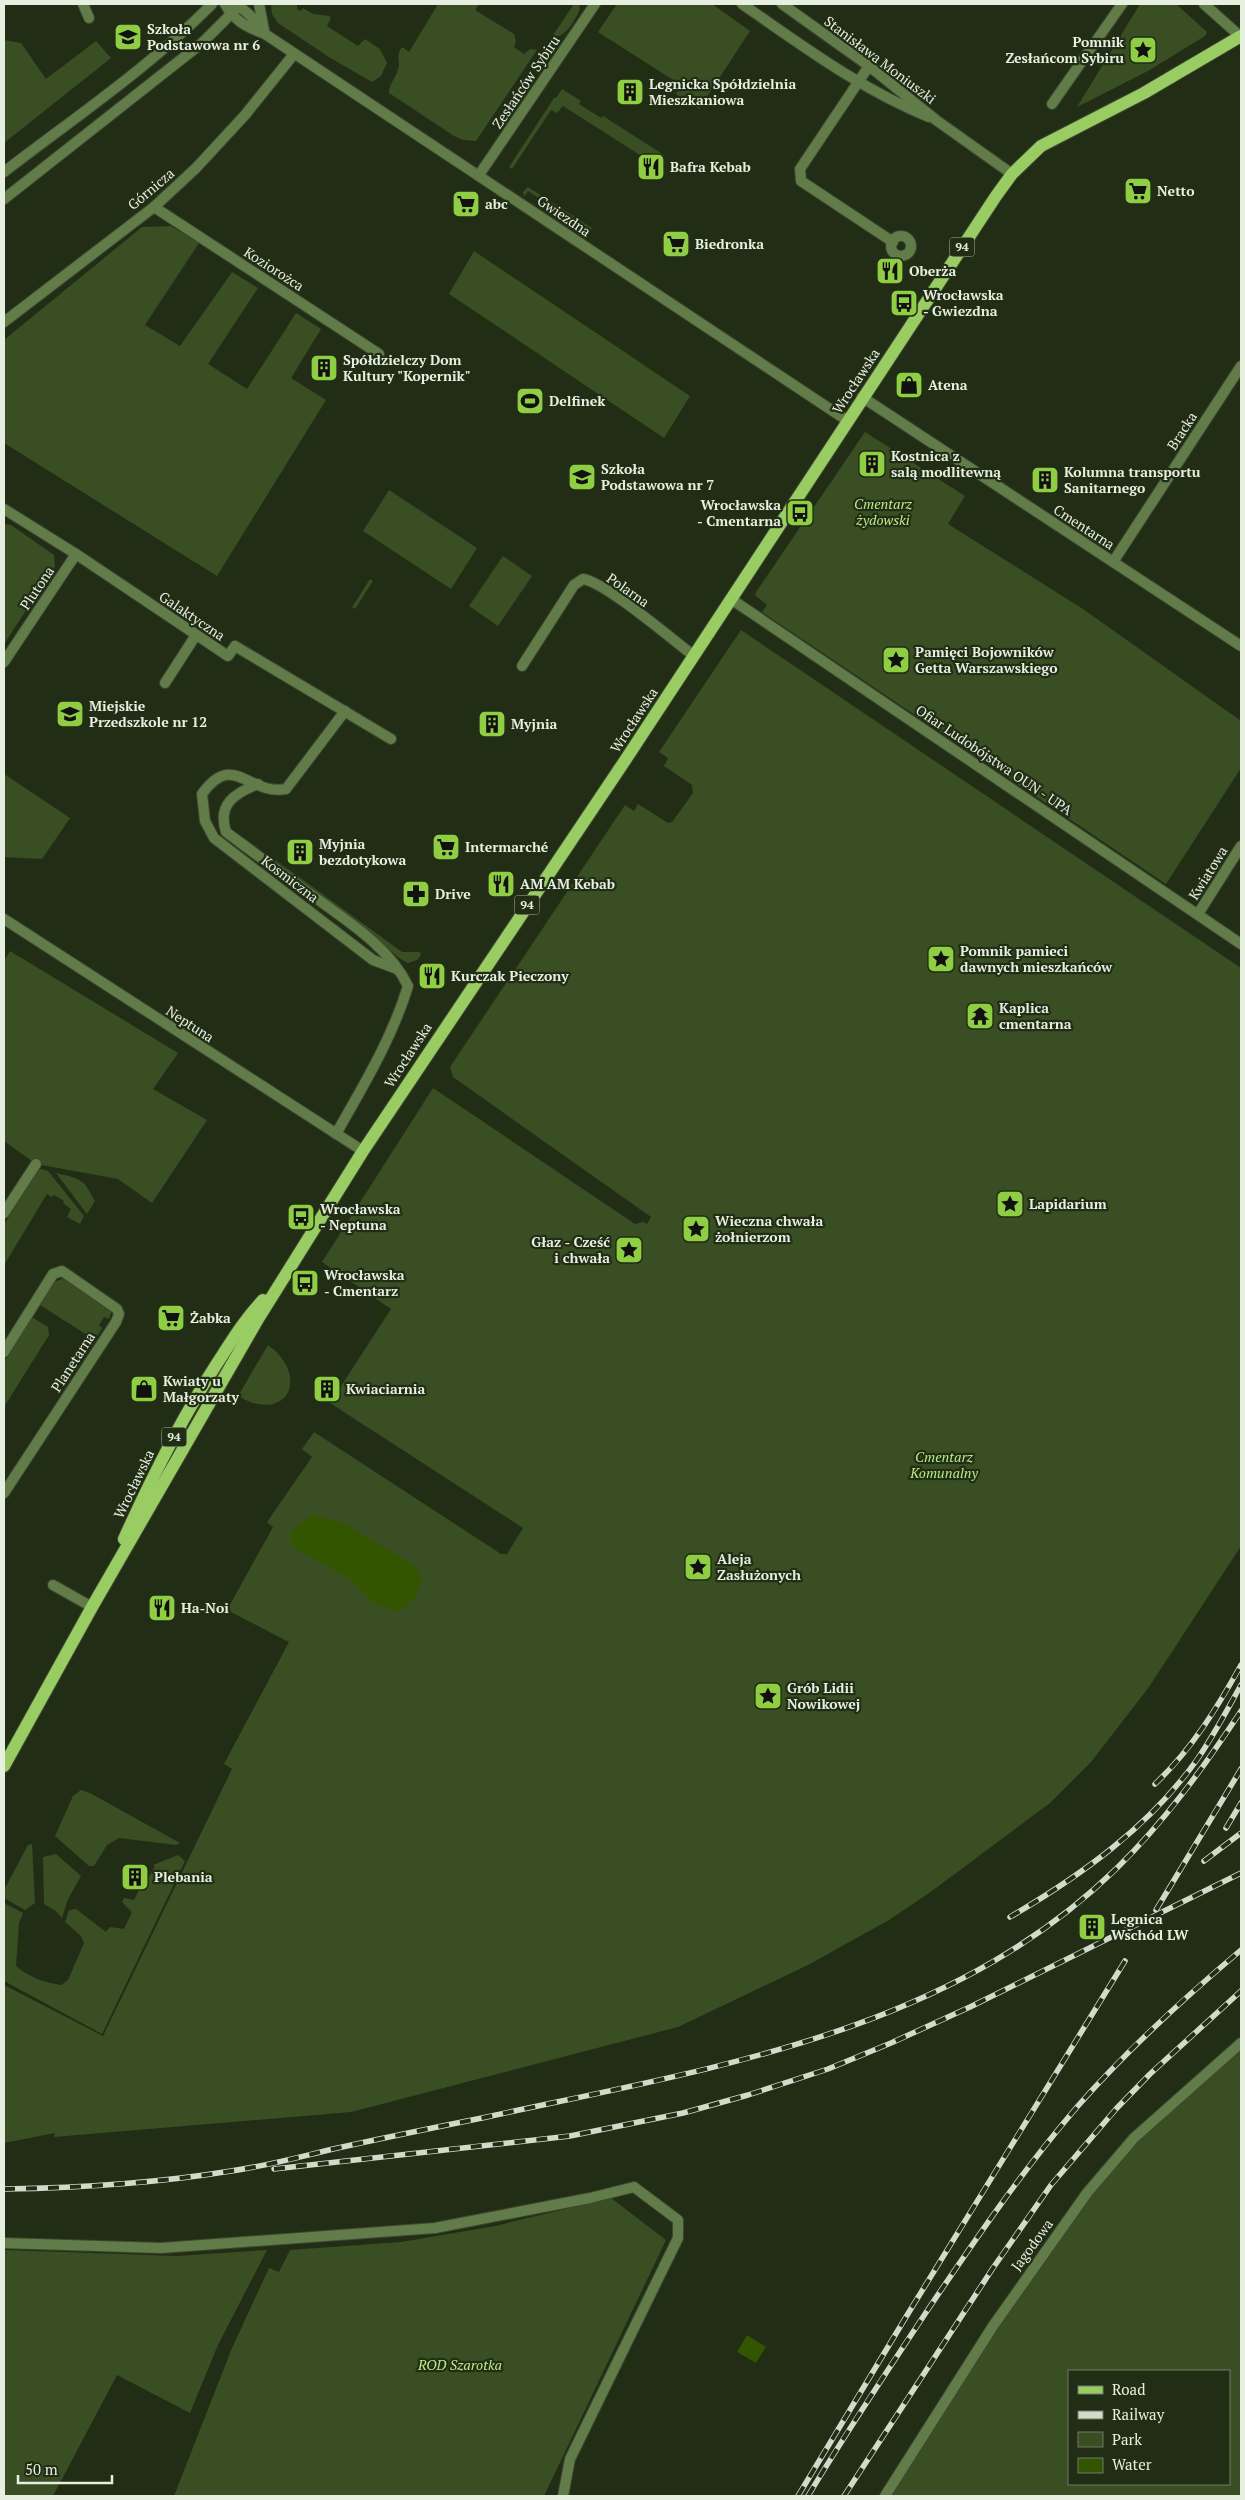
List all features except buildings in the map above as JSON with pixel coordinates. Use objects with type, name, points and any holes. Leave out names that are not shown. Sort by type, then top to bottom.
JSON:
[{"type":"main road","name":"94","points":[[1012,174],[1041,146],[1144,93],[1241,37]]},
{"type":"main road","name":"Wrocławska","points":[[4,1766],[92,1607],[281,1282],[363,1151],[694,656],[862,398],[1012,174]]},
{"type":"street","points":[[83,4],[89,18]]},
{"type":"street","points":[[4,172],[148,61],[212,4]]},
{"type":"street","points":[[225,4],[230,15]]},
{"type":"street","points":[[4,199],[202,43],[239,4]]},
{"type":"street","name":"Gwiezdna","points":[[239,4],[264,34]]},
{"type":"street","points":[[259,4],[264,34]]},
{"type":"street","name":"Zesłańców Sybiru","points":[[479,175],[594,4]]},
{"type":"street","name":"Stanisława Moniuszki","points":[[742,4],[857,83],[893,103],[936,120]]},
{"type":"street","name":"Stanisława Moniuszki","points":[[782,4],[869,66],[936,120],[1012,174]]},
{"type":"street","points":[[1052,104],[1120,4]]},
{"type":"street","points":[[1204,4],[1241,37]]},
{"type":"street","name":"Gwiezdna","points":[[230,15],[246,26],[264,34],[479,175],[848,421]]},
{"type":"street","name":"Górnicza","points":[[4,322],[154,207],[196,168],[245,114],[294,54]]},
{"type":"street","points":[[869,66],[800,169],[801,181],[893,242]]},
{"type":"street","name":"Koziorożca","points":[[154,207],[379,354]]},
{"type":"street","name":"Bracka","points":[[1113,562],[1241,366]]},
{"type":"street","name":"Cmentarna","points":[[862,398],[1241,646]]},
{"type":"street","name":"Galaktyczna","points":[[4,509],[76,554],[228,656],[235,646],[391,738]]},
{"type":"street","name":"Plutona","points":[[4,662],[76,554]]},
{"type":"street","name":"Polarna","points":[[522,666],[578,581],[587,579],[622,602],[694,656]]},
{"type":"street","name":"Ofiar Ludobójstwa OUN - UPA","points":[[731,599],[1241,944]]},
{"type":"street","points":[[165,683],[196,636]]},
{"type":"street","name":"Kosmiczna","points":[[345,711],[286,789],[274,791],[228,774],[218,776],[209,784],[202,794],[201,805],[205,822],[214,838],[374,960],[400,970]]},
{"type":"street","points":[[258,784],[236,792],[226,807],[222,820],[226,832],[381,949],[400,970],[408,986],[402,1005],[377,1061],[336,1134]]},
{"type":"street","name":"Kwiatowa","points":[[1198,914],[1241,846]]},
{"type":"street","name":"Neptuna","points":[[4,918],[363,1151]]},
{"type":"street","points":[[4,1213],[36,1164]]},
{"type":"street","name":"Planetarna","points":[[4,1352],[52,1274],[62,1271],[105,1299],[117,1309],[119,1314],[4,1493]]},
{"type":"street","points":[[53,1585],[92,1607]]},
{"type":"street","name":"Jagodowa","points":[[885,2496],[993,2326],[1087,2192],[1134,2138],[1241,2043]]},
{"type":"street","points":[[4,2243],[161,2248],[435,2228],[590,2198],[634,2187],[678,2220],[678,2238],[570,2459],[564,2496]]},
{"type":"green space","points":[[271,4],[297,4],[297,9],[301,11],[303,8],[313,14],[329,16],[331,18],[327,26],[358,46],[365,39],[380,49],[387,63],[381,76],[372,82],[332,59],[278,23],[272,14]]},
{"type":"green space","points":[[438,4],[479,4],[475,10],[514,34],[516,41],[514,47],[524,54],[530,49],[537,50],[476,141],[463,140],[454,136],[389,93],[398,70],[400,50],[402,47],[409,52]]},
{"type":"green space","points":[[574,4],[579,4],[580,9],[572,24],[561,35],[551,38]]},
{"type":"green space","points":[[617,4],[712,4],[750,31],[699,109],[676,94],[681,85],[598,32]]},
{"type":"green space","points":[[1140,4],[1176,4],[1207,32],[1205,36],[1148,71],[1077,107]]},
{"type":"green space","points":[[4,40],[21,43],[46,79],[96,41],[111,58],[4,143]]},
{"type":"green space","points":[[562,89],[581,101],[579,104],[601,118],[603,116],[664,155],[657,166],[563,106],[557,113],[551,110],[512,169],[509,167],[554,98]]},
{"type":"green space","points":[[528,187],[592,228],[588,233],[579,234],[583,227],[528,191],[524,197],[523,192]]},
{"type":"green space","points":[[171,226],[199,243],[145,325],[180,346],[232,272],[258,288],[208,364],[247,389],[296,313],[321,329],[291,378],[326,400],[217,576],[4,443],[4,340],[142,227]]},
{"type":"green space","points":[[474,251],[690,396],[664,438],[449,294]]},
{"type":"green space","name":"Cmentarz żydowski","points":[[865,432],[965,496],[948,524],[1083,609],[1241,721],[1241,768],[1166,884],[762,612],[767,605],[755,595],[756,592]]},
{"type":"green space","points":[[389,490],[477,548],[451,589],[363,531]]},
{"type":"green space","points":[[4,524],[11,525],[54,555],[55,566],[4,644]]},
{"type":"green space","points":[[503,556],[532,576],[498,626],[469,606]]},
{"type":"green space","points":[[370,579],[373,581],[355,609],[352,607]]},
{"type":"green space","name":"Cmentarz Komunalny","points":[[741,630],[1241,968],[1241,1546],[1149,1687],[1091,1762],[1050,1803],[932,1891],[889,1920],[808,1965],[678,2027],[351,2112],[54,2137],[55,2133],[4,2143],[4,1985],[103,2036],[232,1769],[224,1764],[289,1642],[227,1610],[273,1527],[267,1522],[312,1457],[302,1449],[314,1432],[501,1554],[507,1554],[523,1528],[330,1403],[391,1309],[322,1262],[433,1088],[635,1224],[643,1222],[647,1224],[651,1217],[453,1077],[450,1067],[625,805],[634,811],[638,804],[668,823],[672,822],[693,793],[692,785],[664,766],[668,758],[659,752]]},
{"type":"green space","points":[[4,774],[70,818],[42,859],[4,857]]},
{"type":"green space","points":[[262,850],[402,952],[420,952],[421,955],[417,960],[408,963],[402,960]]},
{"type":"green space","points":[[10,951],[178,1053],[153,1089],[207,1120],[152,1203],[118,1179],[36,1164],[4,1141],[4,961]]},
{"type":"green space","points":[[36,1170],[48,1171],[84,1216],[80,1224],[67,1217],[71,1209],[63,1203],[64,1201],[54,1195],[52,1197],[47,1194],[4,1265],[4,1225],[20,1198],[18,1196]]},
{"type":"green space","points":[[56,1173],[76,1178],[84,1184],[95,1201],[87,1214]]},
{"type":"green space","points":[[65,1278],[112,1310],[109,1319],[104,1317],[99,1325],[102,1328],[95,1340],[40,1305],[54,1282]]},
{"type":"green space","points":[[32,1317],[48,1327],[49,1335],[4,1407],[4,1362]]},
{"type":"green space","points":[[268,1345],[281,1357],[288,1370],[290,1382],[288,1393],[280,1401],[269,1405],[255,1403],[238,1396]]},
{"type":"green space","points":[[81,1790],[90,1793],[180,1843],[176,1845],[119,1838],[107,1845],[94,1866],[89,1866],[55,1836],[73,1796]]},
{"type":"green space","points":[[32,1844],[35,1903],[25,1910],[4,1898],[4,1890],[28,1845]]},
{"type":"green space","points":[[56,1854],[81,1876],[68,1899],[62,1918],[56,1911],[44,1904],[43,1857]]},
{"type":"green space","points":[[178,1855],[185,1861],[102,2034],[4,1981],[4,1903],[23,1913],[19,1923],[16,1966],[37,1979],[61,1985],[68,1980],[84,1943],[81,1936],[65,1922],[69,1910],[76,1909],[106,1932],[110,1927],[124,1929],[132,1912],[122,1902],[124,1898],[134,1900],[139,1890],[133,1885],[136,1880],[146,1882],[155,1866],[153,1865]]},
{"type":"green space","points":[[1241,2049],[1241,2496],[891,2496],[967,2375],[1055,2244],[1137,2142]]},
{"type":"green space","name":"ROD Szarotka","points":[[611,2198],[666,2240],[544,2496],[174,2496],[232,2348],[269,2268],[279,2272],[290,2250],[401,2242],[495,2226]]},
{"type":"green space","points":[[4,2250],[177,2256],[267,2250],[218,2345],[190,2413],[117,2375],[53,2496],[4,2496]]},
{"type":"water","points":[[311,1515],[345,1524],[413,1565],[423,1579],[414,1599],[399,1612],[373,1603],[352,1580],[292,1547],[290,1532]]},
{"type":"water","points":[[747,2335],[766,2347],[756,2363],[737,2352]]},
{"type":"railway","points":[[1155,1784],[1181,1757],[1203,1728],[1241,1665]]},
{"type":"railway","points":[[1010,1917],[1087,1867],[1135,1829],[1157,1808],[1196,1761],[1241,1685]]},
{"type":"railway","points":[[4,2189],[147,2182],[257,2167],[651,2082],[736,2061],[819,2037],[900,2008],[977,1971],[1050,1925],[1117,1868],[1168,1812],[1213,1753],[1241,1711]]},
{"type":"railway","points":[[1156,1910],[1241,1769]]},
{"type":"railway","points":[[1226,1828],[1241,1803]]},
{"type":"railway","points":[[1204,1861],[1241,1833]]},
{"type":"railway","points":[[274,2169],[570,2136],[683,2113],[748,2095],[828,2069],[891,2043],[970,2007],[1241,1873]]},
{"type":"railway","points":[[808,2496],[931,2305],[983,2229],[1038,2155],[1077,2107],[1116,2065],[1177,2006],[1241,1950]]},
{"type":"railway","points":[[798,2496],[1125,1961]]},
{"type":"railway","points":[[844,2496],[993,2268],[1051,2185],[1116,2109],[1150,2074],[1241,1991]]},
{"type":"place","name":"Szkoła Podstawowa nr 6","points":[[128,37]]},
{"type":"place","name":"Pomnik Zesłańcom Sybiru","points":[[1143,50]]},
{"type":"place","name":"Legnicka Spółdzielnia Mieszkaniowa","points":[[630,92]]},
{"type":"place","name":"Bafra Kebab","points":[[651,167]]},
{"type":"place","name":"Netto","points":[[1138,191]]},
{"type":"place","name":"abc","points":[[466,204]]},
{"type":"place","name":"Biedronka","points":[[676,244]]},
{"type":"place","name":"Oberża","points":[[890,271]]},
{"type":"place","name":"Wrocławska - Gwiezdna","points":[[904,303]]},
{"type":"place","name":"Spółdzielczy Dom Kultury \"Kopernik\"","points":[[324,368]]},
{"type":"place","name":"Atena","points":[[909,385]]},
{"type":"place","name":"Delfinek","points":[[530,401]]},
{"type":"place","name":"Kostnica z salą modlitewną","points":[[872,464]]},
{"type":"place","name":"Szkoła Podstawowa nr 7","points":[[582,477]]},
{"type":"place","name":"Kolumna transportu Sanitarnego","points":[[1045,480]]},
{"type":"place","name":"Wrocławska - Cmentarna","points":[[800,513]]},
{"type":"place","name":"Pamięci Bojowników Getta Warszawskiego","points":[[896,660]]},
{"type":"place","name":"Miejskie Przedszkole nr 12","points":[[70,714]]},
{"type":"place","name":"Myjnia","points":[[492,724]]},
{"type":"place","name":"Intermarché","points":[[446,847]]},
{"type":"place","name":"Myjnia bezdotykowa","points":[[300,852]]},
{"type":"place","name":"AM AM Kebab","points":[[501,884]]},
{"type":"place","name":"Drive","points":[[416,894]]},
{"type":"place","name":"Pomnik pamieci dawnych mieszkańców","points":[[941,959]]},
{"type":"place","name":"Kurczak Pieczony","points":[[432,976]]},
{"type":"place","name":"Kaplica cmentarna","points":[[980,1016]]},
{"type":"place","name":"Lapidarium","points":[[1010,1204]]},
{"type":"place","name":"Wrocławska - Neptuna","points":[[301,1217]]},
{"type":"place","name":"Wieczna chwała żołnierzom","points":[[696,1229]]},
{"type":"place","name":"Głaz - Cześć i chwała","points":[[629,1250]]},
{"type":"place","name":"Wrocławska - Cmentarz","points":[[305,1283]]},
{"type":"place","name":"Żabka","points":[[171,1318]]},
{"type":"place","name":"Kwiaty u Małgorzaty","points":[[144,1389]]},
{"type":"place","name":"Kwiaciarnia","points":[[327,1389]]},
{"type":"place","name":"Aleja Zasłużonych","points":[[698,1567]]},
{"type":"place","name":"Ha-Noi","points":[[162,1608]]},
{"type":"place","name":"Grób Lidii Nowikowej","points":[[768,1696]]},
{"type":"place","name":"Plebania","points":[[135,1877]]},
{"type":"place","name":"Legnica Wschód LW","points":[[1092,1927]]}]
